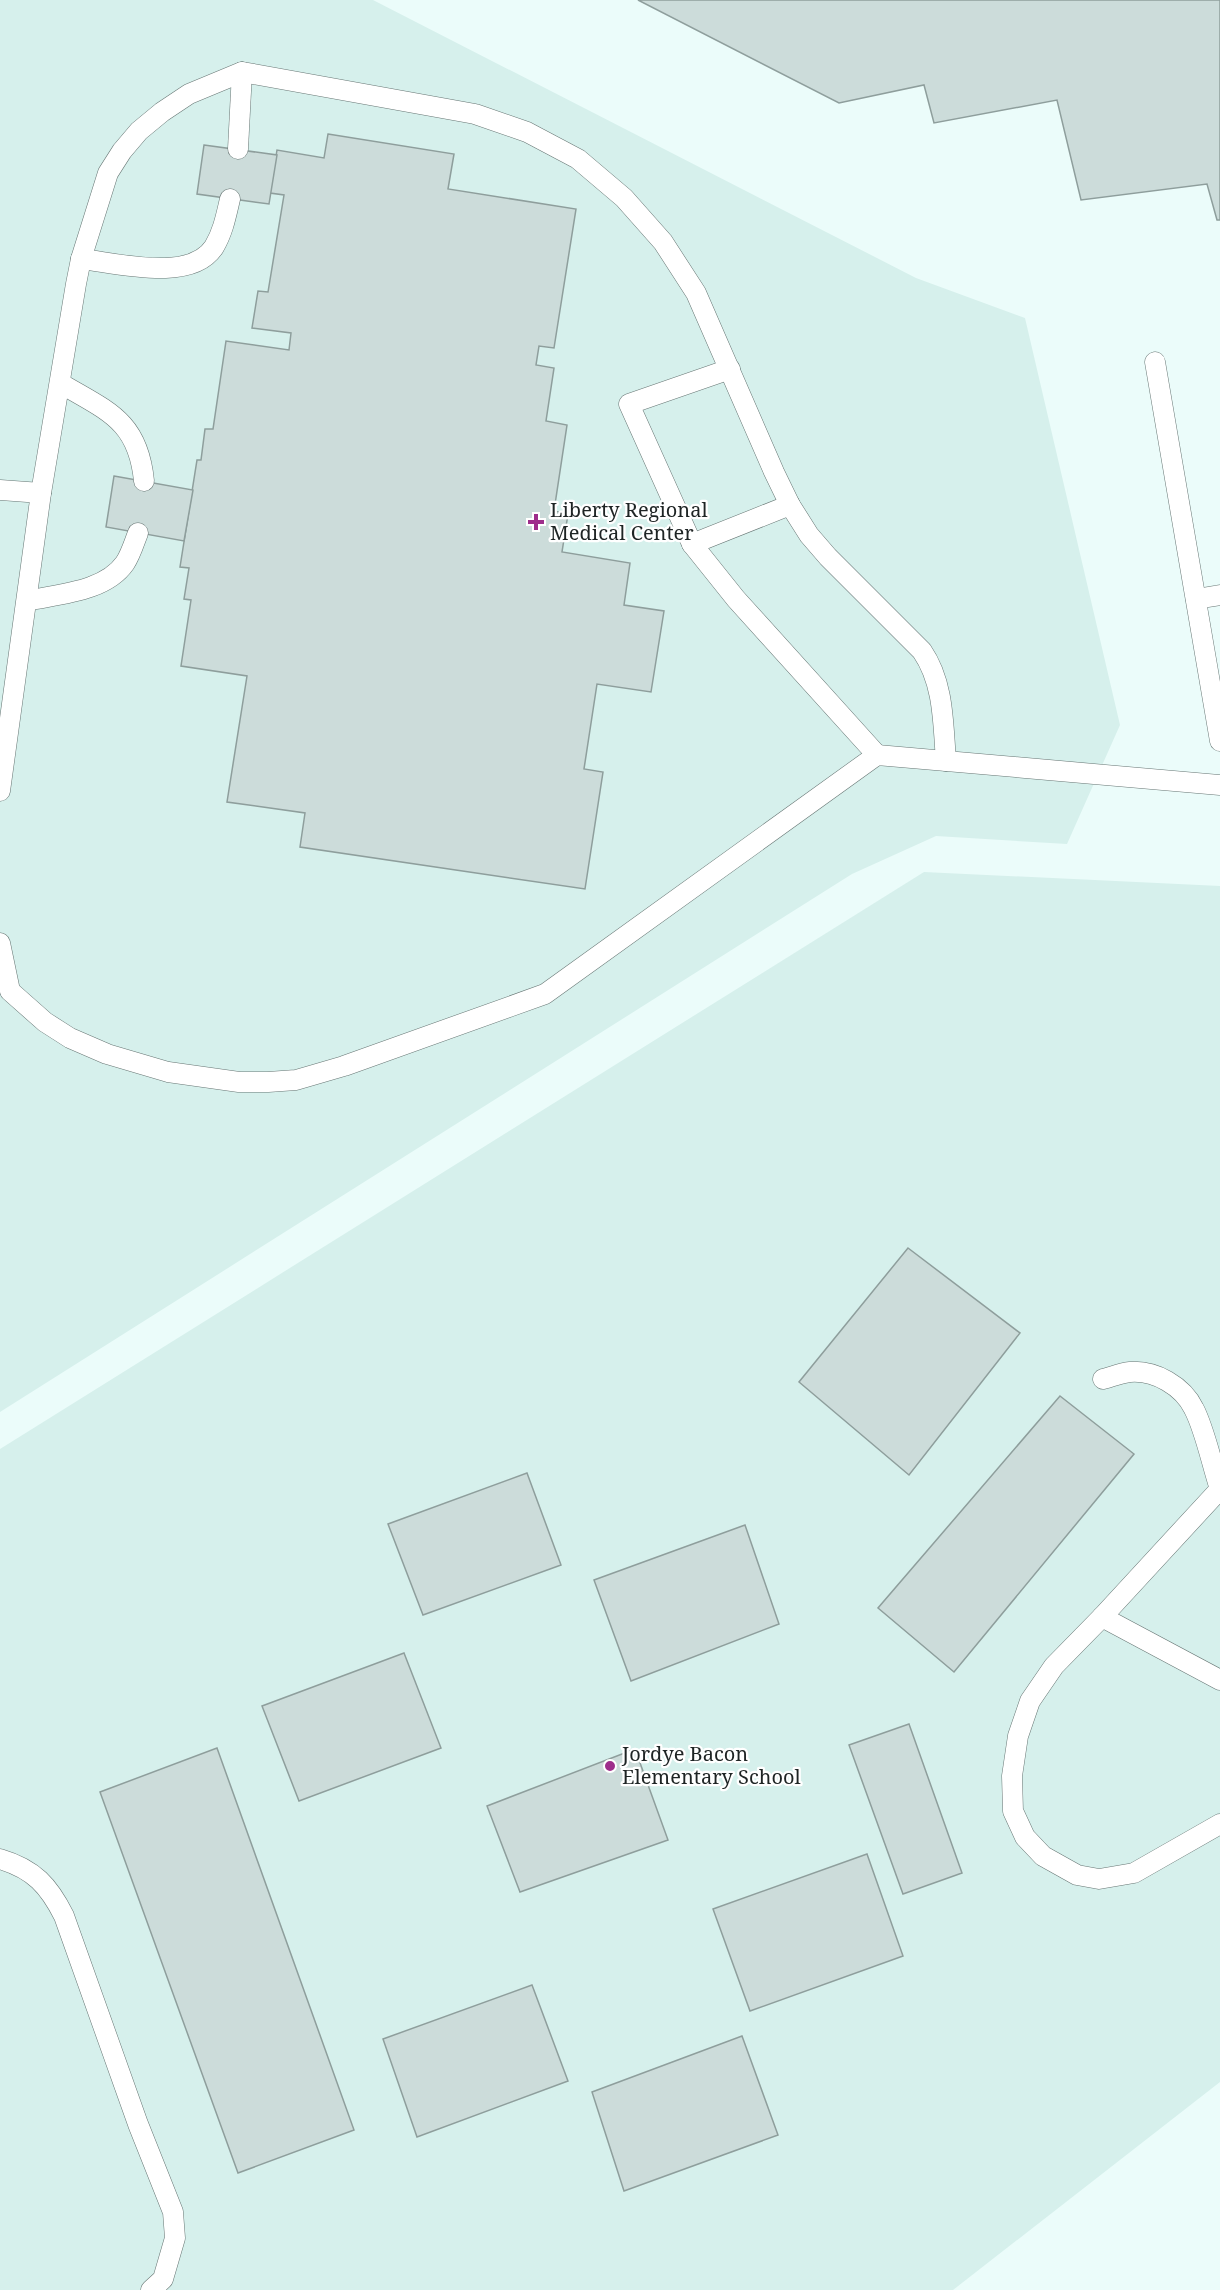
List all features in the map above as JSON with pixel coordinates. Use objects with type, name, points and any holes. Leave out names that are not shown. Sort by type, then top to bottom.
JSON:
[{"type":"lane","points":[[238,149],[242,72]]},
{"type":"lane","points":[[0,791],[41,493],[81,259],[108,173],[122,151],[139,131],[171,106],[189,94],[242,72],[475,114],[527,132],[578,159],[624,198],[663,242],[696,293],[790,505],[809,536],[828,558],[922,651],[931,664],[938,684],[946,761]]},
{"type":"lane","points":[[81,259],[170,269],[186,267],[201,261],[213,249],[223,229],[230,199]]},
{"type":"lane","points":[[1155,363],[1220,741]]},
{"type":"lane","points":[[730,369],[629,404],[693,544],[736,598],[877,755]]},
{"type":"lane","points":[[60,383],[117,417],[129,430],[142,464],[144,481]]},
{"type":"lane","points":[[0,490],[41,493]]},
{"type":"lane","points":[[693,544],[790,505]]},
{"type":"lane","points":[[27,602],[91,587],[111,577],[124,564],[138,533]]},
{"type":"lane","points":[[1196,599],[1220,595]]},
{"type":"lane","points":[[0,944],[5,994],[70,1038],[107,1054],[168,1072],[239,1082],[296,1080],[320,1074],[545,993],[877,755],[1220,785]]},
{"type":"lane","points":[[1103,1379],[1129,1372],[1151,1374],[1168,1380],[1194,1408],[1220,1489],[1054,1666],[1030,1701],[1018,1736],[1012,1776],[1012,1811],[1025,1837],[1043,1856],[1077,1875],[1099,1879],[1134,1873],[1220,1824]]},
{"type":"lane","points":[[1102,1617],[1220,1680]]},
{"type":"lane","points":[[0,1859],[34,1875],[52,1892],[56,1900],[172,2212],[175,2238],[163,2279],[151,2290]]},
{"type":"shaded area","name":"Liberty Regional Medical Center","points":[[0,0],[373,0],[916,278],[1025,318],[1120,725],[1067,844],[936,836],[852,874],[0,1412]]},
{"type":"shaded area","name":"Jordye Bacon Elementary School","points":[[924,872],[1220,886],[1220,2082],[953,2290],[0,2290],[0,1449]]},
{"type":"building","points":[[638,0],[1220,0],[1220,220],[1217,220],[1207,184],[1081,200],[1057,100],[934,123],[924,85],[839,103]]},
{"type":"building","points":[[328,134],[454,154],[448,189],[576,209],[554,348],[539,346],[536,365],[554,368],[546,421],[567,425],[554,511],[568,514],[562,552],[630,563],[624,605],[664,611],[651,692],[597,684],[584,769],[603,772],[585,889],[300,847],[305,813],[227,802],[247,676],[181,666],[191,600],[184,599],[189,568],[180,567],[197,460],[201,460],[205,429],[213,429],[226,341],[289,350],[291,333],[252,328],[258,291],[268,292],[284,195],[270,193],[277,150],[324,158]]},
{"type":"building","points":[[204,145],[277,155],[269,204],[197,194]]},
{"type":"building","points":[[114,476],[193,490],[184,541],[106,527]]},
{"type":"building","points":[[908,1248],[1020,1333],[909,1475],[799,1382]]},
{"type":"building","points":[[1060,1396],[1134,1454],[954,1672],[878,1608]]},
{"type":"building","points":[[527,1473],[561,1565],[423,1615],[388,1524]]},
{"type":"building","points":[[745,1525],[779,1624],[631,1681],[594,1580]]},
{"type":"building","points":[[404,1653],[441,1748],[299,1801],[262,1706]]},
{"type":"building","points":[[909,1724],[962,1873],[903,1894],[849,1745]]},
{"type":"building","points":[[217,1748],[354,2130],[238,2173],[100,1792]]},
{"type":"building","points":[[635,1749],[668,1840],[520,1892],[487,1806]]},
{"type":"building","points":[[867,1854],[903,1956],[750,2011],[713,1909]]},
{"type":"building","points":[[532,1985],[568,2081],[417,2137],[383,2039]]},
{"type":"building","points":[[742,2036],[778,2135],[624,2191],[592,2092]]},
{"type":"place","name":"Liberty Regional Medical Center","points":[[536,522]]},
{"type":"place","name":"Jordye Bacon Elementary School","points":[[610,1766]]}]
